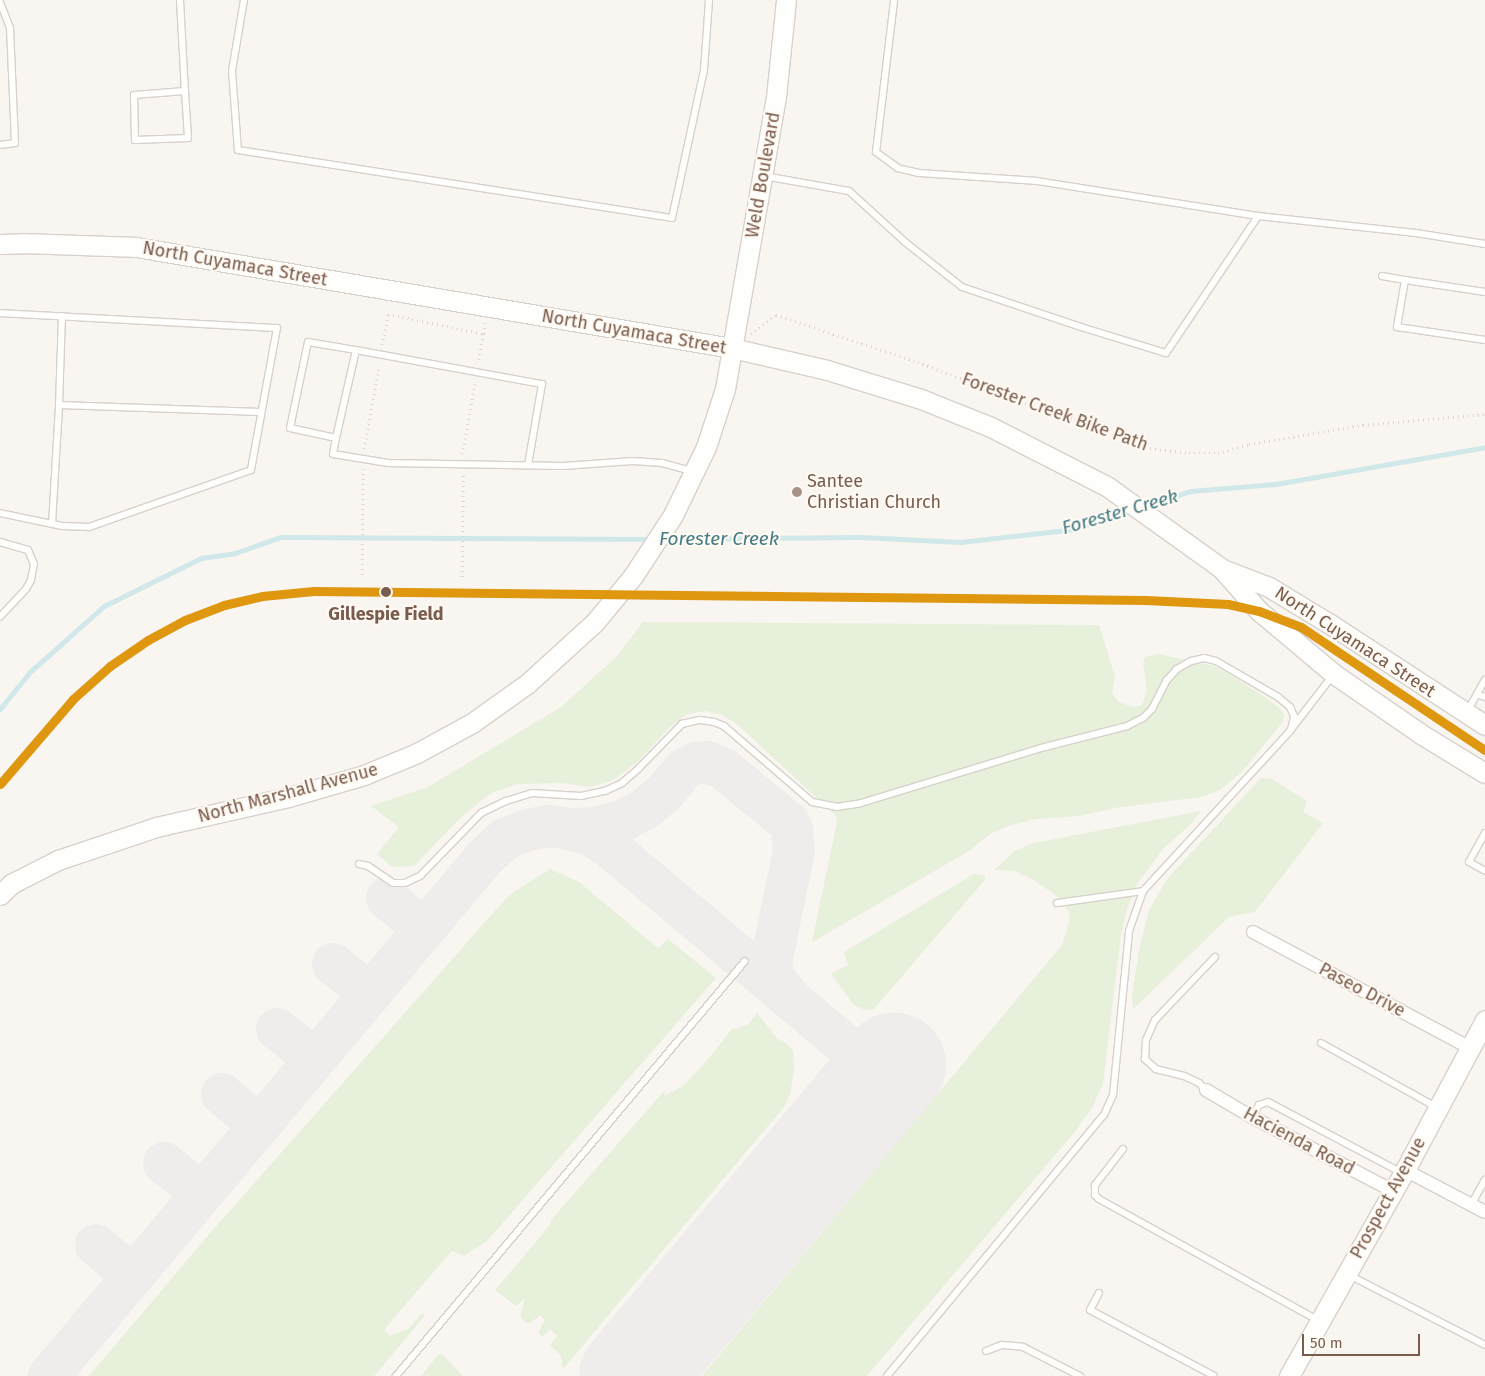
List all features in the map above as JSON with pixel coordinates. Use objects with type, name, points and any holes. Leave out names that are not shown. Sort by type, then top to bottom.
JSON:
[{"type":"main road","name":"Weld Boulevard","points":[[732,348],[763,176],[781,62],[786,0]]},
{"type":"main road","name":"North Cuyamaca Street","points":[[0,244],[24,243],[136,247],[732,348],[827,370],[921,399],[991,427],[1108,487],[1221,568],[1259,611],[1334,674],[1421,734],[1485,773]]},
{"type":"main road","name":"North Marshall Avenue","points":[[0,895],[11,884],[58,860],[156,827],[289,797],[364,775],[433,745],[494,708],[534,678],[595,622],[628,583],[647,556],[680,502],[695,472],[725,389],[732,348]]},
{"type":"main road","name":"North Cuyamaca Street","points":[[1221,568],[1269,587],[1330,624],[1485,725]]},
{"type":"main road","name":"Prospect Avenue","points":[[1290,1376],[1319,1321],[1404,1172],[1485,1020]]},
{"type":"street","name":"Paseo Drive","points":[[1253,932],[1470,1048]]},
{"type":"street","name":"Hacienda Road","points":[[1206,1090],[1252,1117],[1393,1191]]},
{"type":"street","points":[[1404,1172],[1485,1212]]},
{"type":"lane","points":[[180,0],[188,138],[135,140],[134,94],[185,91]]},
{"type":"lane","points":[[244,0],[232,71],[238,150],[672,218],[704,70],[709,0]]},
{"type":"lane","points":[[894,0],[876,152],[898,168],[919,173],[1038,181],[1258,216],[1416,233],[1485,244]]},
{"type":"lane","points":[[0,2],[3,17],[10,28],[15,144],[0,145]]},
{"type":"lane","points":[[763,176],[849,190],[905,242],[962,287],[1081,328],[1166,353],[1258,216]]},
{"type":"lane","points":[[1382,276],[1485,292]]},
{"type":"lane","points":[[1405,280],[1397,327],[1485,340]]},
{"type":"lane","points":[[0,313],[277,328],[251,470],[89,527],[52,524],[0,513]]},
{"type":"lane","points":[[52,524],[62,316]]},
{"type":"lane","points":[[336,438],[290,428],[308,342],[542,384],[528,465]]},
{"type":"lane","points":[[356,350],[333,454],[383,463],[563,466],[633,461],[662,463],[695,472]]},
{"type":"lane","points":[[59,405],[262,412]]},
{"type":"lane","points":[[0,542],[28,550],[34,564],[31,580],[26,589],[0,617]]},
{"type":"lane","points":[[359,864],[368,866],[393,883],[405,883],[420,876],[481,813],[506,801],[532,793],[581,796],[605,791],[622,783],[682,724],[700,720],[724,726],[812,802],[837,807],[861,803],[1041,748],[1127,726],[1143,718],[1152,709],[1167,680],[1178,669],[1191,661],[1204,658],[1216,661],[1278,697],[1290,707],[1294,716],[1291,730]]},
{"type":"lane","points":[[887,1376],[1104,1115],[1113,1095],[1129,931],[1143,891],[1291,730],[1334,674]]},
{"type":"lane","points":[[1466,713],[1485,680]]},
{"type":"lane","points":[[1477,694],[1485,698]]},
{"type":"lane","points":[[1485,833],[1469,862],[1485,871]]},
{"type":"lane","points":[[1057,903],[1143,891]]},
{"type":"lane","points":[[1206,1090],[1199,1083],[1184,1076],[1156,1069],[1144,1059],[1146,1040],[1155,1020],[1215,957]]},
{"type":"lane","points":[[396,1376],[745,961]]},
{"type":"lane","points":[[1321,1043],[1438,1108]]},
{"type":"lane","points":[[1252,1117],[1259,1105],[1268,1102],[1404,1172]]},
{"type":"lane","points":[[1123,1149],[1095,1185],[1095,1195],[1099,1200],[1319,1321]]},
{"type":"lane","points":[[1471,1205],[1485,1180]]},
{"type":"lane","points":[[1346,1273],[1485,1345]]},
{"type":"lane","points":[[1099,1293],[1090,1310],[1214,1376]]},
{"type":"lane","points":[[986,1352],[1002,1345],[1023,1347],[1080,1376]]},
{"type":"path","points":[[362,575],[364,460],[388,314],[484,334],[462,453],[464,490],[462,577]]},
{"type":"path","name":"Forester Creek Bike Path","points":[[732,348],[776,315],[918,362],[1033,406],[1095,424],[1140,447],[1189,452],[1218,453],[1249,444],[1363,425],[1485,414]]},
{"type":"green space","points":[[643,622],[1099,625],[1115,677],[1112,693],[1119,702],[1133,707],[1142,705],[1147,690],[1143,664],[1145,657],[1159,654],[1214,666],[1271,701],[1284,715],[1283,722],[1241,773],[1220,790],[1201,797],[1114,808],[1079,816],[1037,819],[1011,825],[990,834],[969,851],[814,941],[812,941],[837,822],[836,816],[738,725],[722,715],[705,711],[688,714],[670,727],[638,761],[614,780],[590,787],[563,783],[518,784],[491,793],[461,817],[414,866],[392,867],[377,854],[399,827],[371,806],[428,787],[561,707],[616,657]]},
{"type":"green space","points":[[1261,778],[1272,779],[1307,801],[1303,812],[1323,823],[1255,912],[1229,917],[1133,1009],[1132,995],[1139,950],[1149,910],[1167,879]]},
{"type":"green space","points":[[1201,811],[1190,825],[1163,849],[1138,883],[1127,909],[1121,934],[1103,1083],[1092,1108],[1073,1134],[867,1376],[702,1376],[1062,945],[1070,920],[1069,912],[1057,896],[1034,880],[1014,871],[994,870],[1015,851],[1034,843]]},
{"type":"green space","points":[[550,869],[579,882],[658,948],[668,939],[716,978],[487,1241],[464,1256],[452,1251],[397,1314],[384,1330],[390,1336],[408,1329],[423,1312],[424,1317],[374,1376],[89,1376],[212,1231],[509,895]]},
{"type":"green space","points":[[974,874],[986,876],[984,881],[874,1009],[864,1010],[853,1004],[831,974],[848,965],[844,952]]},
{"type":"green space","points":[[757,1013],[777,1038],[786,1043],[793,1051],[794,1071],[790,1094],[784,1107],[563,1369],[561,1356],[550,1345],[557,1336],[550,1329],[542,1337],[538,1332],[545,1320],[541,1315],[528,1324],[520,1317],[525,1298],[516,1306],[495,1290],[550,1225],[551,1220],[665,1090],[664,1096],[683,1086],[705,1063],[732,1029],[748,1025]]},
{"type":"green space","points":[[438,1355],[443,1355],[463,1376],[421,1376]]},
{"type":"waterway","name":"Forester Creek","points":[[1145,506],[1191,491],[1276,484],[1485,447]]},
{"type":"waterway","name":"Forester Creek","points":[[664,539],[860,537],[961,542],[1075,529],[1133,510]]},
{"type":"waterway","name":"Forester Creek","points":[[0,709],[30,672],[104,606],[201,558],[235,553],[281,537],[652,539]]},
{"type":"taxiway","points":[[570,829],[595,828],[624,820],[645,809],[664,793],[684,769],[696,763],[707,762],[724,769],[788,822],[792,830],[794,851],[771,962],[774,979],[789,997]]},
{"type":"taxiway","points":[[49,1376],[486,856],[505,839],[527,830],[550,826],[570,829],[590,835],[608,846],[883,1077]]},
{"type":"taxiway","points":[[387,898],[424,930]]},
{"type":"taxiway","points":[[333,964],[370,994]]},
{"type":"taxiway","points":[[277,1029],[315,1059]]},
{"type":"taxiway","points":[[222,1094],[259,1126]]},
{"type":"taxiway","points":[[164,1163],[202,1193]]},
{"type":"taxiway","points":[[96,1245],[133,1276]]},
{"type":"runway","points":[[631,1376],[893,1065]]},
{"type":"transit line","points":[[0,784],[73,699],[110,666],[148,640],[185,620],[224,605],[262,596],[314,591],[1146,600],[1228,604],[1259,611],[1301,627],[1485,750]]},
{"type":"place","name":"Santee Christian Church","points":[[797,492]]},
{"type":"place","name":"Gillespie Field","points":[[386,592]]}]
